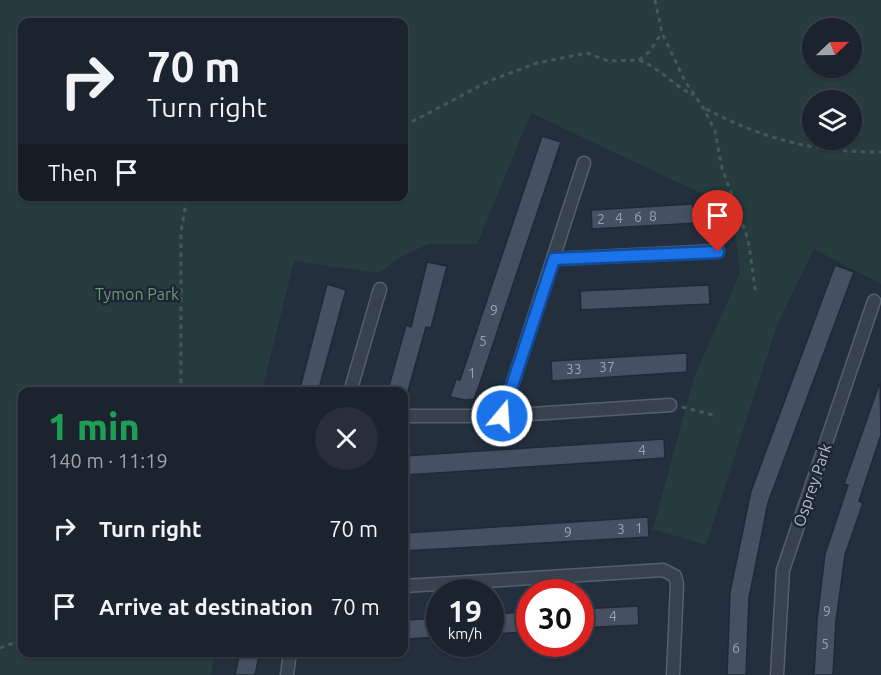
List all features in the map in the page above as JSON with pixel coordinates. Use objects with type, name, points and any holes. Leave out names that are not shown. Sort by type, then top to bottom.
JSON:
[{"type":"street","points":[[502,416],[584,163]]},
{"type":"street","points":[[554,259],[718,252]]},
{"type":"street","points":[[351,387],[380,289]]},
{"type":"street","name":"Osprey Park","points":[[777,675],[783,570],[874,301]]},
{"type":"street","points":[[408,416],[502,416],[676,406]]},
{"type":"street","points":[[408,586],[663,570],[675,576],[677,584],[673,675]]},
{"type":"street","points":[[286,675],[289,657]]},
{"type":"path","points":[[655,0],[662,33],[685,81],[716,131],[722,168],[748,239],[756,295]]},
{"type":"path","points":[[639,60],[649,52],[662,33]]},
{"type":"path","points":[[408,124],[489,81],[537,63],[587,53],[608,61],[639,60],[650,64],[695,96]]},
{"type":"path","points":[[704,109],[771,138],[836,152],[881,152]]},
{"type":"path","points":[[181,387],[181,232],[186,201]]},
{"type":"path","points":[[676,406],[717,416]]},
{"type":"path","points":[[0,648],[18,641]]},
{"type":"green space","name":"Tymon Park","points":[[0,0],[881,0],[881,284],[814,249],[777,325],[706,545],[653,529],[694,378],[740,273],[736,238],[709,197],[531,113],[477,244],[429,244],[404,255],[379,273],[294,261],[263,387],[18,387],[18,657],[214,657],[211,675],[0,675]]},
{"type":"building","points":[[542,136],[561,142],[479,386],[474,399],[450,397],[456,379],[460,380]]},
{"type":"building","points":[[693,204],[693,207],[711,207],[712,228],[697,229],[697,223],[592,229],[591,210]]},
{"type":"building","points":[[427,262],[447,266],[431,328],[426,327],[408,391],[408,387],[389,386],[406,325],[411,327]]},
{"type":"building","points":[[835,265],[854,272],[768,503],[749,598],[746,675],[727,675],[730,592],[751,491]]},
{"type":"building","points":[[327,284],[346,290],[319,387],[300,387]]},
{"type":"building","points":[[709,285],[710,304],[581,310],[580,291]]},
{"type":"building","points":[[687,353],[687,372],[552,381],[551,361]]},
{"type":"building","points":[[880,382],[881,435],[859,501],[863,503],[845,555],[836,621],[833,675],[814,675],[817,620],[825,554],[848,485],[844,484]]},
{"type":"building","points":[[664,439],[665,458],[408,475],[408,456]]},
{"type":"building","points":[[648,517],[649,537],[408,551],[408,533]]},
{"type":"building","points":[[638,606],[639,625],[594,627],[594,608]]},
{"type":"building","points":[[504,613],[516,613],[516,633],[504,633]]},
{"type":"building","points":[[426,619],[426,638],[408,639],[408,620]]},
{"type":"building","points":[[239,657],[259,657],[255,675],[235,675]]},
{"type":"route","points":[[502,416],[554,259],[718,252]]}]
